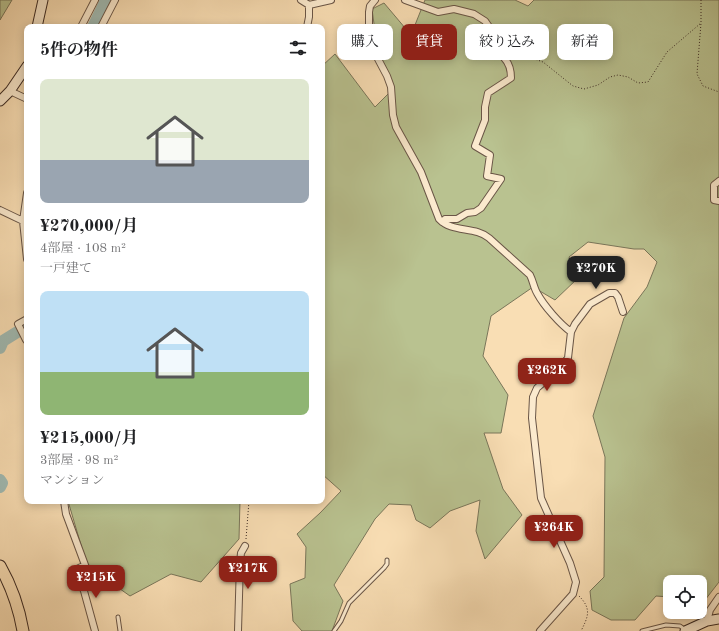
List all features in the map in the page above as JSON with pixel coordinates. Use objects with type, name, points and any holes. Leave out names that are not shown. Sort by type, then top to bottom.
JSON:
[{"type":"highway","points":[[0,566],[16,600],[23,631]]},
{"type":"main road","points":[[38,24],[43,0]]},
{"type":"main road","points":[[0,101],[10,91],[24,70]]},
{"type":"main road","points":[[686,631],[707,621],[719,619]]},
{"type":"street","points":[[83,24],[95,0]]},
{"type":"street","points":[[103,24],[116,0]]},
{"type":"street","points":[[301,0],[309,5],[331,0]]},
{"type":"street","points":[[375,0],[370,6],[369,12],[369,42],[387,76],[391,87],[393,115],[396,127],[421,172],[439,219],[444,225],[483,233],[489,238],[530,275],[536,292],[562,325],[571,332]]},
{"type":"street","points":[[405,0],[438,12],[454,9],[474,14],[487,24]]},
{"type":"street","points":[[308,24],[309,5]]},
{"type":"street","points":[[442,222],[445,219],[457,219],[467,213],[475,212],[481,208],[501,179],[487,176],[490,155],[475,146],[485,120],[485,107],[488,93],[511,78],[509,64],[506,60]]},
{"type":"street","points":[[10,91],[24,98]]},
{"type":"street","points":[[719,181],[714,185],[714,200],[719,201]]},
{"type":"street","points":[[0,210],[23,221]]},
{"type":"street","points":[[24,214],[24,230]]},
{"type":"street","points":[[540,631],[573,594],[576,582],[574,573],[541,498],[532,418],[533,397],[537,388],[560,368],[568,358],[571,332],[590,304],[609,293],[615,293],[618,297],[623,312]]},
{"type":"street","points":[[24,321],[18,324],[24,335]]},
{"type":"street","points":[[64,504],[66,514],[85,564],[75,570],[84,591],[95,631]]},
{"type":"street","points":[[238,631],[240,562],[241,553],[245,546]]},
{"type":"street","points":[[707,621],[710,610],[719,597]]},
{"type":"lane","points":[[334,631],[341,621],[349,602],[384,568],[387,564],[387,560]]},
{"type":"lane","points":[[118,617],[120,631]]},
{"type":"lane","points":[[642,631],[666,625],[680,626],[686,631]]},
{"type":"path","points":[[700,0],[701,23],[697,74],[703,86],[719,92]]},
{"type":"path","points":[[538,60],[543,62],[573,86],[584,89],[598,85],[610,77],[618,75],[628,77],[638,83],[648,82],[667,52],[701,23]]},
{"type":"path","points":[[245,546],[249,504]]},
{"type":"path","points":[[573,592],[582,599],[588,612],[587,618],[580,631]]},
{"type":"green space","points":[[0,0],[12,0],[0,20]]},
{"type":"green space","points":[[425,0],[515,0],[528,6],[534,0],[719,0],[719,582],[707,597],[707,575],[663,575],[663,596],[656,596],[635,620],[611,620],[592,610],[590,591],[604,577],[605,457],[593,416],[624,318],[647,287],[657,262],[644,249],[634,249],[588,242],[569,257],[578,278],[555,300],[533,287],[491,316],[483,356],[508,395],[501,433],[484,433],[503,489],[522,515],[485,559],[476,531],[480,500],[450,511],[430,528],[416,520],[411,505],[389,504],[375,519],[334,585],[343,601],[332,631],[302,631],[293,621],[290,584],[305,578],[306,547],[297,534],[341,491],[325,477],[325,63],[335,54],[337,60],[340,60],[375,107],[391,91],[381,60],[393,60],[393,24],[374,24],[372,9],[384,3],[402,24],[401,60],[457,60],[457,24],[415,24]]},
{"type":"green space","points":[[69,504],[240,504],[239,539],[201,582],[171,574],[130,596],[99,574],[86,562]]},
{"type":"waterway","points":[[94,24],[106,0]]},
{"type":"waterway","points":[[0,348],[3,341],[24,328]]},
{"type":"waterway","points":[[0,480],[2,483],[0,487]]}]
